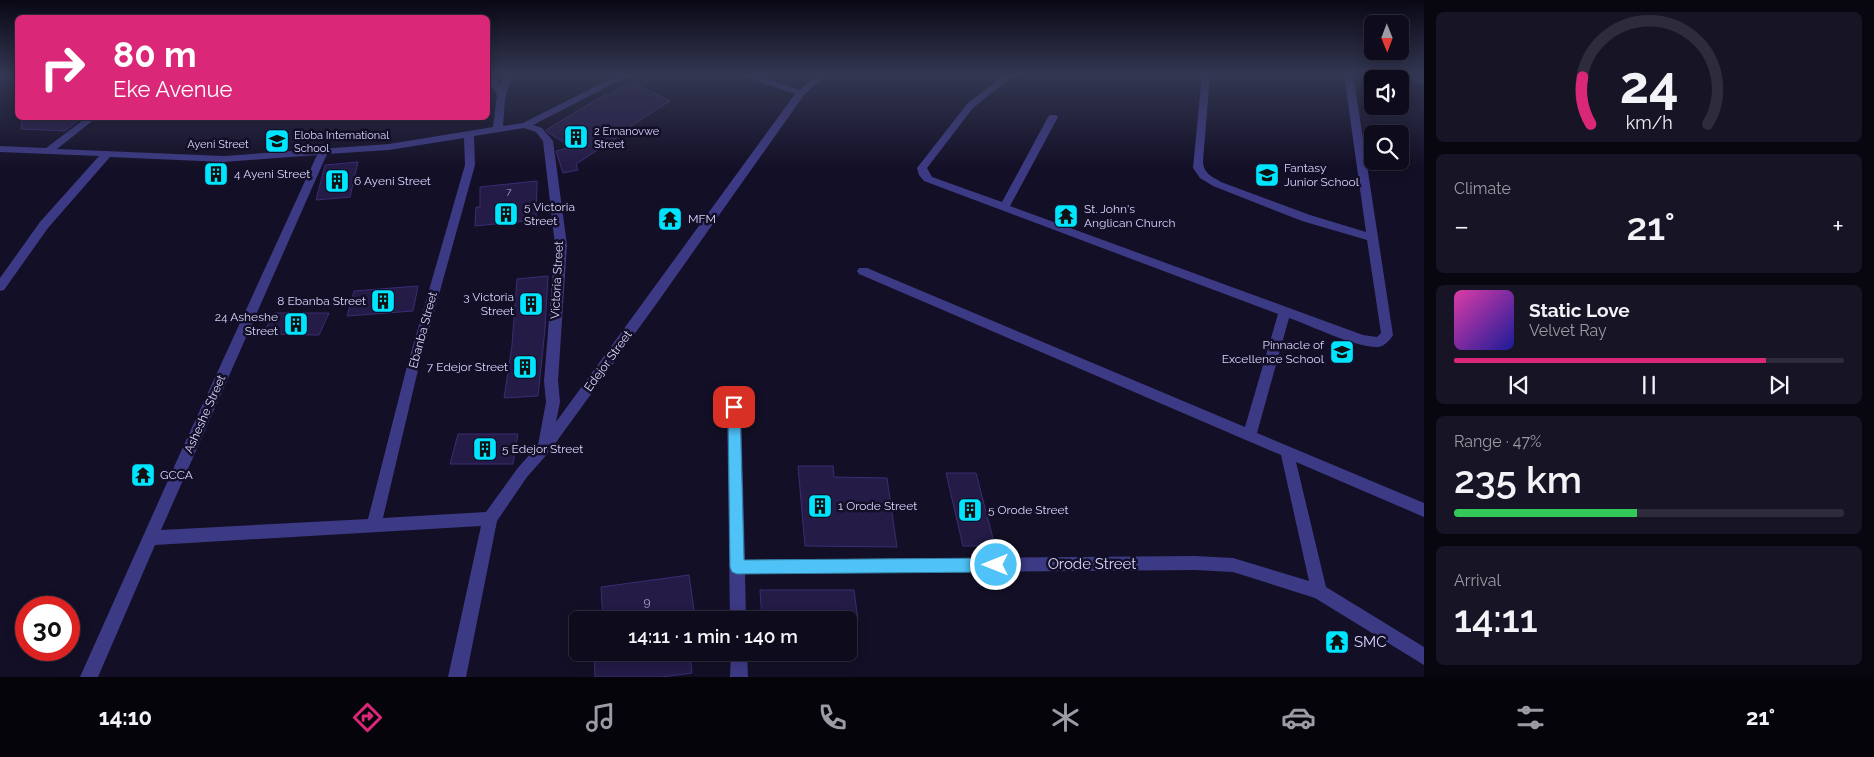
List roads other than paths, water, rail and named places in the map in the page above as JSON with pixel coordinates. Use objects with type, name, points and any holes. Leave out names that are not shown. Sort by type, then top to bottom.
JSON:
[{"type":"street","points":[[498,129],[500,106]]},
{"type":"street","name":"Ayeni Street","points":[[0,149],[224,159],[389,147],[525,125],[564,106]]},
{"type":"street","name":"Edejor Street","points":[[457,677],[490,519],[522,473],[544,448],[653,300],[792,106]]},
{"type":"street","points":[[971,106],[922,168],[924,175],[928,179],[1362,340],[1380,342],[1387,335],[1352,106]]},
{"type":"street","points":[[1203,106],[1198,168],[1204,176],[1218,184],[1306,218],[1371,237]]},
{"type":"street","points":[[1005,206],[1052,117]]},
{"type":"street","points":[[48,151],[88,120]]},
{"type":"street","name":"Victoria Street","points":[[525,125],[539,130],[548,141],[561,246],[550,381],[553,402],[544,448]]},
{"type":"street","name":"Ebanba Street","points":[[374,526],[412,370],[470,165],[469,135]]},
{"type":"street","name":"Asheshe Street","points":[[89,677],[324,151]]},
{"type":"street","points":[[0,287],[44,225],[108,154]]},
{"type":"street","points":[[863,271],[1424,510]]},
{"type":"street","points":[[1249,436],[1285,312]]},
{"type":"street","points":[[734,407],[738,611]]},
{"type":"street","points":[[1287,452],[1319,592]]},
{"type":"street","points":[[150,538],[490,519]]},
{"type":"street","name":"Orode Street","points":[[737,567],[1233,565],[1319,592],[1424,657]]},
{"type":"street","points":[[739,661],[739,677]]},
{"type":"place","name":"2 Emanovwe Street","points":[[576,137]]},
{"type":"place","name":"Eloba International School","points":[[277,141]]},
{"type":"place","name":"4 Ayeni Street","points":[[216,174]]},
{"type":"place","name":"Fantasy Junior School","points":[[1267,175]]},
{"type":"place","name":"6 Ayeni Street","points":[[337,181]]},
{"type":"place","name":"5 Victoria Street","points":[[506,214]]},
{"type":"place","name":"St. John's Anglican Church","points":[[1066,216]]},
{"type":"place","name":"MFM","points":[[670,219]]},
{"type":"place","name":"8 Ebanba Street","points":[[383,301]]},
{"type":"place","name":"3 Victoria Street","points":[[531,304]]},
{"type":"place","name":"24 Asheshe Street","points":[[296,324]]},
{"type":"place","name":"Pinnacle of Excellence School","points":[[1342,352]]},
{"type":"place","name":"7 Edejor Street","points":[[525,367]]},
{"type":"place","name":"5 Edejor Street","points":[[485,449]]},
{"type":"place","name":"GCCA","points":[[143,475]]},
{"type":"place","name":"1 Orode Street","points":[[820,506]]},
{"type":"place","name":"5 Orode Street","points":[[970,510]]},
{"type":"place","name":"SMC","points":[[1337,642]]}]
